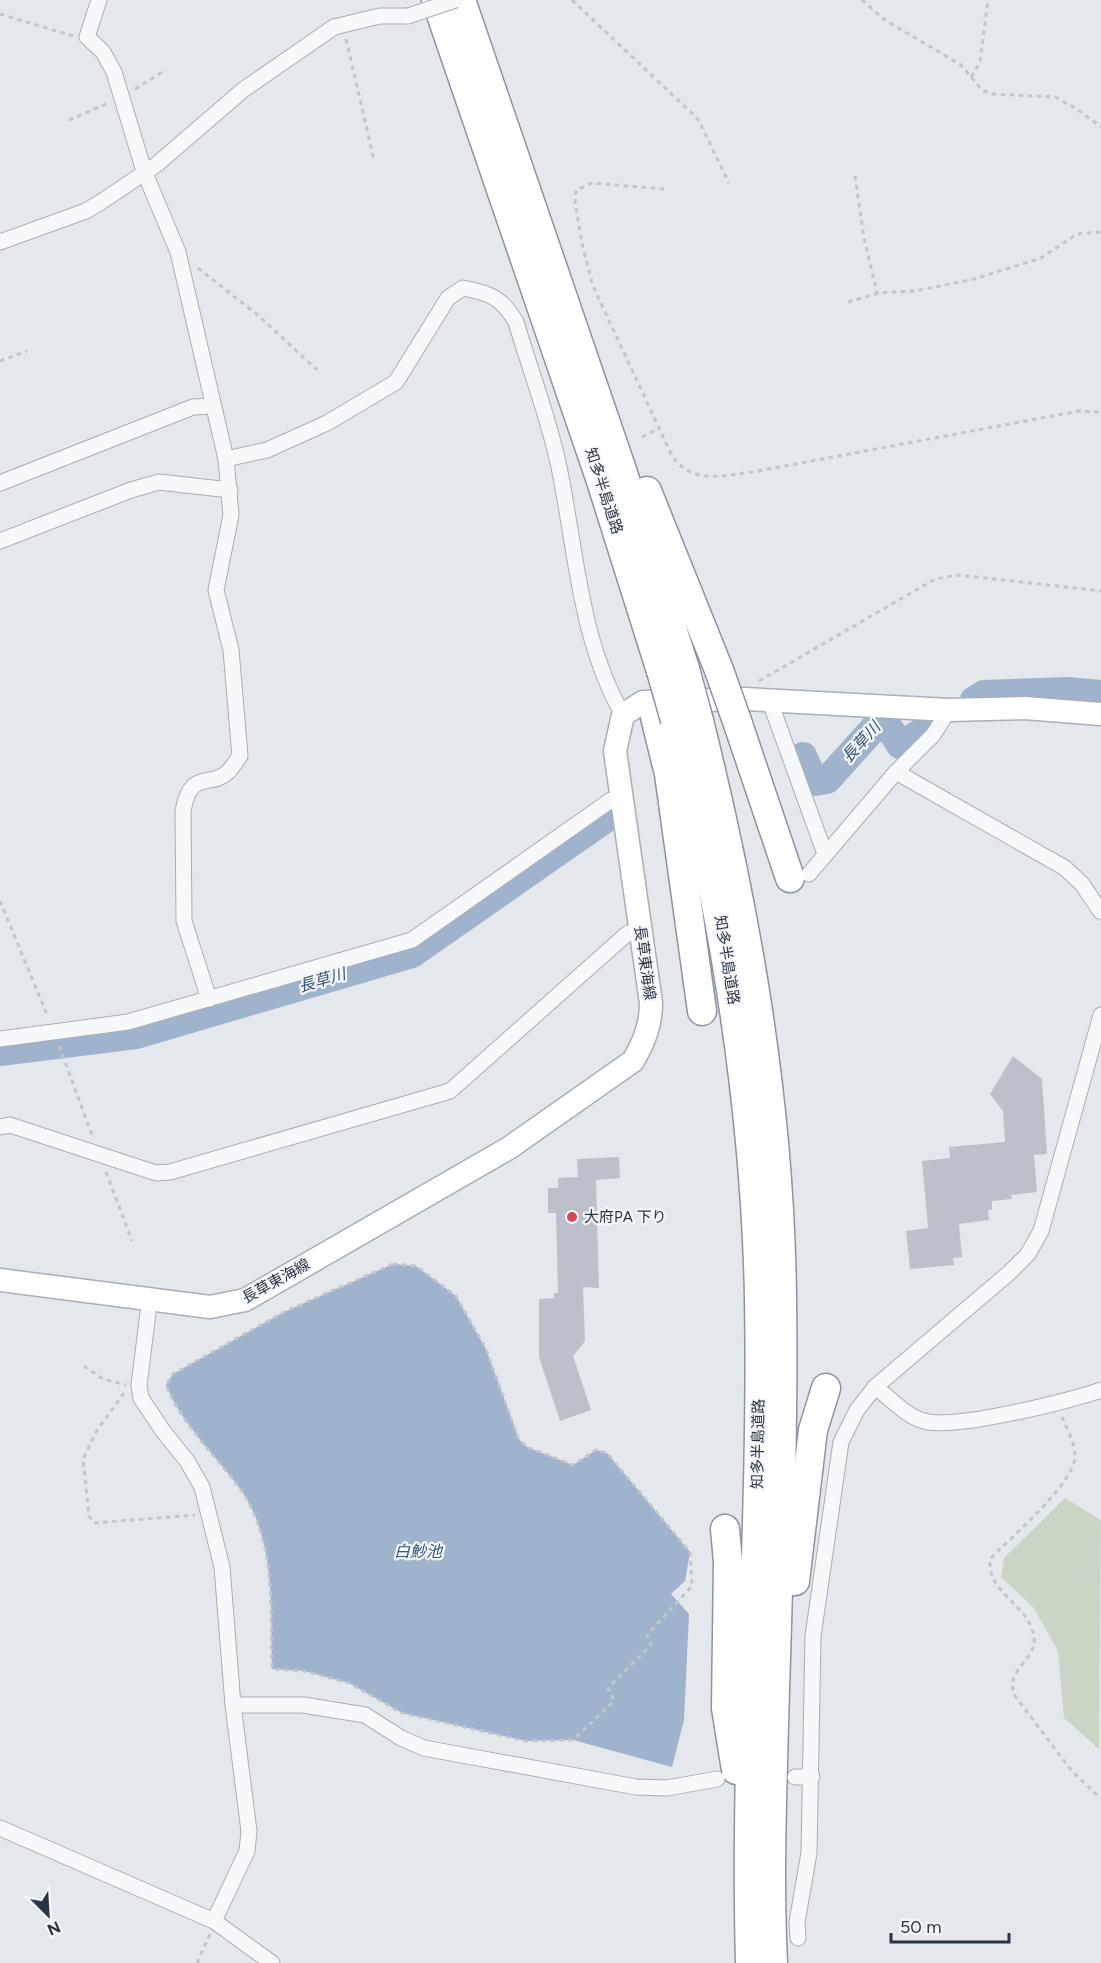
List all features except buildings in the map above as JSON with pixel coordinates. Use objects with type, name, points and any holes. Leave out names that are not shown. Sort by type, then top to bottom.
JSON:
[{"type":"highway","points":[[436,0],[663,670],[676,719],[669,774],[702,1011]]},
{"type":"highway","name":"知多半島道路","points":[[459,0],[622,470],[663,670],[709,859],[725,940],[738,1025],[754,1194],[759,1388],[747,1814],[750,1963]]},
{"type":"highway","points":[[579,346],[614,408],[719,670],[741,712],[799,876]]},
{"type":"highway","name":"知多半島道路","points":[[676,719],[731,854],[749,945],[771,1105],[782,1294],[783,1388],[772,1811],[773,1963]]},
{"type":"highway","points":[[772,1811],[792,1740],[791,1628],[802,1509],[813,1430],[826,1388]]},
{"type":"highway","points":[[725,1529],[728,1562],[726,1708],[745,1833],[748,1913]]},
{"type":"main road","points":[[623,715],[643,702],[741,712],[769,699],[949,710],[1025,708],[1101,714]]},
{"type":"main road","name":"長草東海線","points":[[0,1280],[150,1297],[210,1307],[245,1300],[509,1148],[633,1061],[644,1043],[651,1018],[615,751],[623,715]]},
{"type":"street","points":[[99,0],[87,37],[103,52],[114,72],[144,171],[178,252],[226,459],[230,490],[231,514],[216,590],[231,650],[240,756],[226,774],[197,782],[186,796],[183,811],[184,921],[209,999]]},
{"type":"street","points":[[0,242],[86,211],[180,146],[267,72],[320,36],[342,25],[380,16],[408,16],[459,0]]},
{"type":"street","points":[[226,459],[267,450],[317,428],[396,382],[448,298],[463,288],[481,292],[506,305],[516,322],[558,464],[592,645],[608,689],[623,715]]},
{"type":"street","points":[[0,483],[193,407],[213,406]]},
{"type":"street","points":[[0,541],[131,490],[159,482],[230,490]]},
{"type":"street","points":[[769,699],[825,854]]},
{"type":"street","points":[[799,876],[825,854],[896,772],[933,735],[949,710]]},
{"type":"street","points":[[896,772],[1065,868],[1082,884],[1101,912]]},
{"type":"street","points":[[0,1039],[128,1022],[412,940],[611,800],[622,796]]},
{"type":"street","points":[[0,1126],[10,1125],[156,1173],[170,1172],[450,1091],[628,933],[641,931]]},
{"type":"street","points":[[798,1938],[798,1922],[809,1853],[813,1636],[842,1442],[857,1410],[875,1387],[1009,1273],[1028,1254],[1041,1231],[1101,1015]]},
{"type":"street","points":[[150,1297],[138,1378],[141,1398],[187,1461],[202,1487],[222,1567],[233,1705],[249,1831],[247,1851],[215,1921]]},
{"type":"street","points":[[875,1387],[923,1421],[942,1423],[982,1418],[1101,1390]]},
{"type":"street","points":[[233,1705],[303,1705],[365,1715],[401,1738],[424,1748],[636,1787],[667,1788],[717,1779]]},
{"type":"street","points":[[795,1777],[812,1777]]},
{"type":"street","points":[[0,1828],[215,1921],[272,1963]]},
{"type":"path","points":[[572,0],[698,118],[729,183]]},
{"type":"path","points":[[862,0],[885,20],[960,65],[982,90],[992,94],[1055,97],[1077,109],[1101,127]]},
{"type":"path","points":[[971,77],[980,62],[988,0]]},
{"type":"path","points":[[0,14],[69,36],[87,37]]},
{"type":"path","points":[[342,25],[374,160]]},
{"type":"path","points":[[855,176],[864,238],[878,294]]},
{"type":"path","points":[[664,189],[592,183],[576,190],[574,197],[583,248],[593,286],[658,429],[680,467],[689,473],[714,477],[1079,411],[1101,412]]},
{"type":"path","points":[[848,302],[878,294],[915,291],[986,276],[1041,258],[1077,234],[1101,232]]},
{"type":"path","points":[[178,252],[184,253],[202,273],[259,316],[317,370]]},
{"type":"path","points":[[0,362],[27,351]]},
{"type":"path","points":[[642,438],[658,429]]},
{"type":"path","points":[[741,712],[761,678],[935,579],[958,575],[1101,591]]},
{"type":"path","points":[[0,901],[54,1032],[132,1241]]},
{"type":"path","points":[[393,1264],[416,1266],[456,1296],[486,1349],[519,1440],[527,1447],[573,1465],[596,1450],[607,1453],[690,1552],[692,1586],[647,1635],[651,1645],[608,1688],[614,1701],[573,1740],[525,1741],[402,1713],[349,1683],[304,1671],[272,1669],[270,1573],[261,1527],[240,1489],[172,1402],[166,1385],[173,1374],[284,1311],[393,1264]]},
{"type":"path","points":[[84,1366],[103,1379],[129,1387],[96,1432],[83,1459],[89,1516],[94,1523],[208,1514]]},
{"type":"path","points":[[1056,1401],[1075,1455],[1071,1473],[1039,1510],[990,1559],[989,1569],[998,1589],[1027,1619],[1034,1639],[1033,1647],[1013,1675],[1012,1689],[1015,1696],[1071,1770],[1101,1799]]},
{"type":"path","points":[[197,1963],[215,1921]]},
{"type":"green space","points":[[1065,1498],[1101,1520],[1099,1749],[1064,1718],[1058,1651],[1033,1607],[1001,1577],[1004,1558]]},
{"type":"water","name":"白魦池","points":[[393,1264],[416,1266],[456,1296],[486,1349],[519,1439],[527,1447],[573,1465],[596,1450],[607,1453],[690,1552],[685,1581],[671,1594],[689,1614],[684,1720],[672,1767],[573,1740],[526,1741],[402,1713],[349,1683],[304,1671],[272,1669],[269,1574],[259,1528],[251,1506],[238,1486],[189,1425],[166,1385],[173,1374],[284,1312]]},
{"type":"waterway","name":"長草川","points":[[974,700],[984,694],[1068,691],[1101,694]]},
{"type":"waterway","name":"長草川","points":[[803,756],[815,782],[827,780],[883,718],[900,745],[923,731]]},
{"type":"waterway","name":"長草川","points":[[0,1052],[136,1035],[412,954],[607,818]]},
{"type":"place","name":"大府PA 下り","points":[[572,1217]]}]
